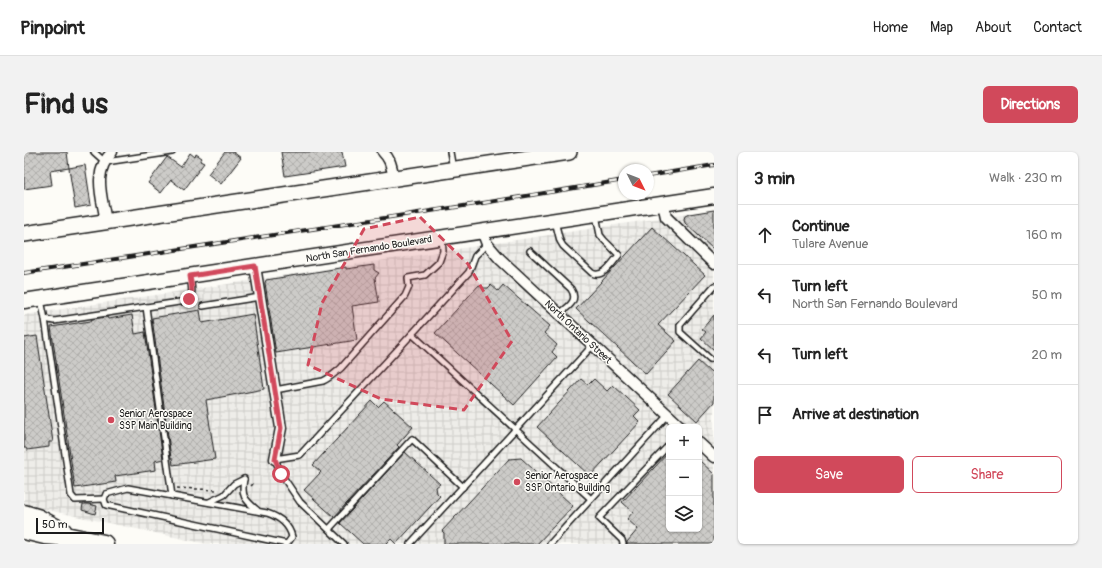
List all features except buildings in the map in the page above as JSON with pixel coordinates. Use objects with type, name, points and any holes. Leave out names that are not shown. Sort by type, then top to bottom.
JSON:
[{"type":"highway","points":[[24,514],[37,518],[70,537]]},
{"type":"highway","points":[[24,530],[45,535],[70,537],[104,544]]},
{"type":"highway","points":[[24,541],[35,544]]},
{"type":"main road","points":[[24,234],[454,169],[511,158],[569,152]]},
{"type":"street","points":[[106,222],[99,179],[104,161],[112,152]]},
{"type":"street","points":[[383,152],[389,158],[394,178]]},
{"type":"street","name":"North San Fernando Boulevard","points":[[24,301],[442,237],[485,237],[555,220],[714,196]]},
{"type":"street","points":[[663,204],[666,216],[713,261]]},
{"type":"street","name":"North Ontario Street","points":[[485,237],[500,259],[678,424]]},
{"type":"street","points":[[255,266],[281,428],[275,459]]},
{"type":"street","points":[[702,446],[714,457]]},
{"type":"lane","points":[[94,152],[104,161],[172,152]]},
{"type":"lane","points":[[450,152],[454,169]]},
{"type":"lane","points":[[555,220],[560,241],[563,246],[592,273],[598,275],[605,270],[619,255],[600,235],[596,214]]},
{"type":"lane","points":[[275,390],[323,381],[341,368],[408,292],[408,278],[425,275],[439,262],[443,251],[442,237]]},
{"type":"lane","points":[[344,544],[300,502],[281,474],[275,459],[300,455],[469,272],[474,256],[485,237]]},
{"type":"lane","points":[[530,251],[571,289],[574,294],[573,302],[559,314]]},
{"type":"lane","points":[[45,319],[54,321],[186,302],[192,295],[190,276]]},
{"type":"lane","points":[[710,360],[680,332],[680,325],[714,286]]},
{"type":"lane","points":[[203,306],[260,297]]},
{"type":"lane","points":[[41,299],[71,495],[75,500],[104,499]]},
{"type":"lane","points":[[146,307],[172,496]]},
{"type":"lane","points":[[412,334],[591,499]]},
{"type":"lane","points":[[410,544],[593,345]]},
{"type":"lane","points":[[550,544],[668,415]]},
{"type":"lane","points":[[329,530],[412,440],[463,487]]},
{"type":"lane","points":[[623,544],[622,540],[599,518],[666,448]]},
{"type":"lane","points":[[208,502],[224,495],[234,484],[244,479],[242,491],[248,502],[257,511]]},
{"type":"lane","points":[[128,488],[267,513],[278,517],[288,527],[292,537],[287,544],[106,504],[104,499],[106,494],[128,488]]},
{"type":"path","points":[[242,487],[250,486],[255,482]]},
{"type":"path","points":[[170,487],[217,490],[230,489]]},
{"type":"highlighted area","points":[[420,217],[468,264],[512,341],[464,410],[381,399],[308,365],[322,303],[364,229]]},
{"type":"shaded area","points":[[714,210],[714,544],[207,544],[24,505],[24,315]]},
{"type":"railway","points":[[654,175],[714,165]]},
{"type":"railway","points":[[24,273],[618,181]]},
{"type":"place","name":"Senior Aerospace SSP Main Building","points":[[111,420]]},
{"type":"place","name":"Senior Aerospace SSP Ontario Building","points":[[517,482]]},
{"type":"route","points":[[189,299],[192,295],[190,276],[255,266],[281,428],[275,459],[281,474]]}]
